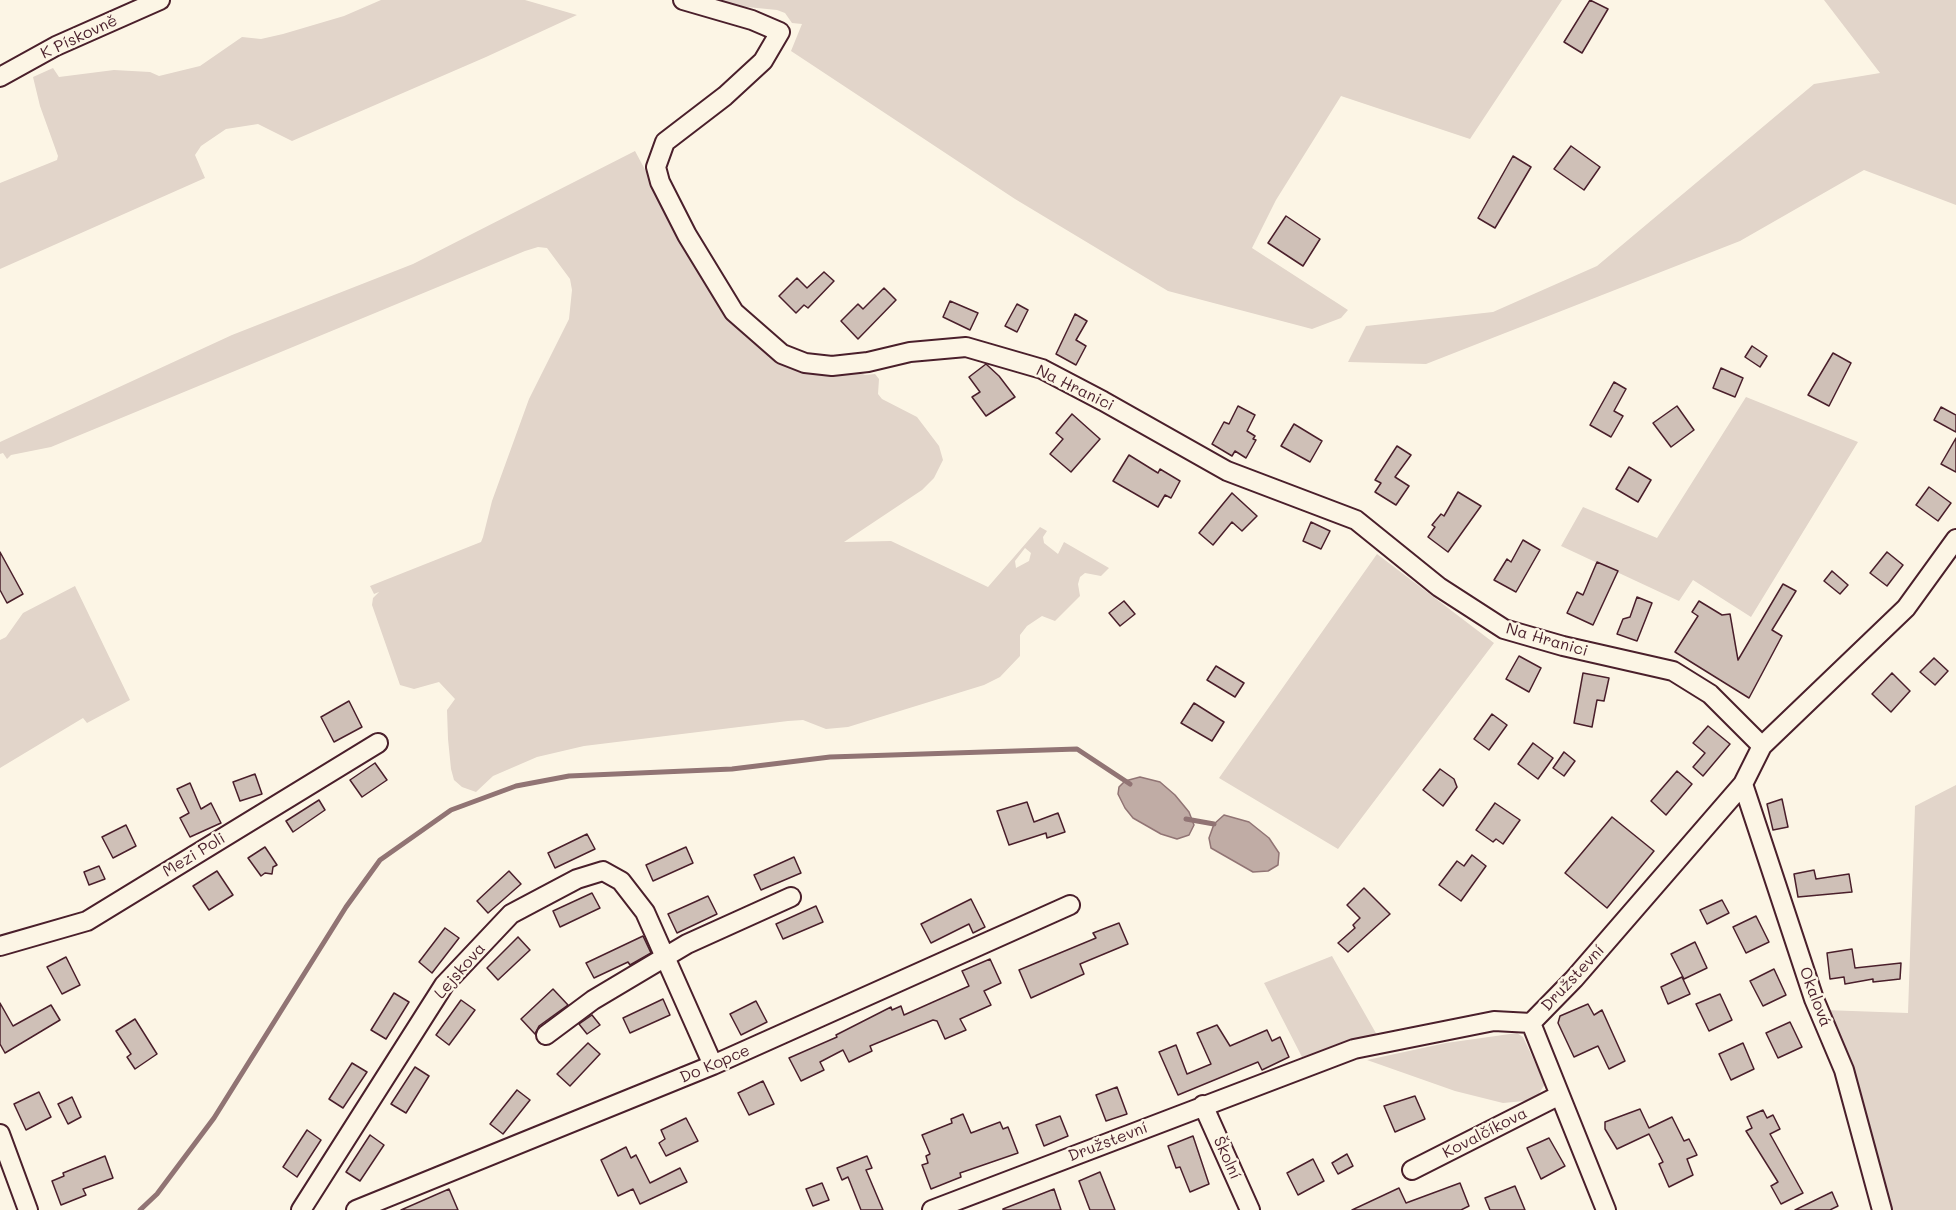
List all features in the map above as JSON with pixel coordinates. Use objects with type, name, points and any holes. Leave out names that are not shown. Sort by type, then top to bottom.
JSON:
[{"type":"street","name":"K Pískovně","points":[[0,77],[56,46],[160,0]]},
{"type":"street","name":"Na Hranici","points":[[683,0],[752,20],[780,32],[763,61],[725,96],[665,142],[656,167],[660,182],[687,235],[734,312],[782,354],[805,363],[832,366],[868,362],[910,352],[966,347],[1042,369],[1103,400],[1227,471],[1356,520],[1439,587],[1504,629],[1563,646],[1672,671],[1710,694],[1762,746]]},
{"type":"street","name":"Družstevní","points":[[932,1210],[1354,1049],[1494,1021],[1531,1023],[1574,979],[1743,784],[1762,746],[1906,608],[1956,539]]},
{"type":"street","name":"Mezi Poli","points":[[0,946],[87,921],[378,743]]},
{"type":"street","name":"Okalová","points":[[1743,784],[1814,999],[1844,1070],[1882,1210]]},
{"type":"street","name":"Lejskova","points":[[301,1210],[444,985],[511,914],[577,879],[603,871],[621,881],[645,912],[713,1065]]},
{"type":"street","points":[[546,1035],[593,1000],[687,944],[791,897]]},
{"type":"street","name":"Do Kopce","points":[[356,1210],[713,1065],[1070,905]]},
{"type":"street","points":[[1531,1023],[1558,1096],[1606,1210]]},
{"type":"street","name":"Kovalčíkova","points":[[1412,1170],[1558,1096]]},
{"type":"street","name":"Školní","points":[[1203,1105],[1251,1210]]},
{"type":"street","points":[[0,1134],[28,1210]]},
{"type":"shaded area","points":[[381,0],[525,0],[577,15],[292,141],[258,124],[226,129],[201,146],[195,155],[205,178],[0,269],[0,183],[57,160],[58,156],[40,106],[33,77],[53,68],[59,77],[114,70],[150,72],[159,76],[200,66],[242,37],[261,39],[283,34],[344,16]]},
{"type":"shaded area","points":[[710,0],[1562,0],[1470,139],[1341,96],[1276,200],[1252,248],[1348,310],[1341,318],[1312,329],[1168,291],[1015,199],[791,51],[802,24],[792,23],[785,13],[777,10],[727,5]]},
{"type":"shaded area","points":[[1824,0],[1956,0],[1956,205],[1864,170],[1740,241],[1426,364],[1348,362],[1366,326],[1493,312],[1597,266],[1814,84],[1880,73]]},
{"type":"shaded area","points":[[635,151],[722,313],[759,347],[779,360],[865,375],[875,374],[879,379],[878,394],[882,399],[917,417],[939,446],[943,460],[934,478],[922,490],[844,542],[891,541],[988,587],[1040,527],[1047,531],[1043,537],[1044,543],[1058,554],[1064,542],[1109,568],[1101,576],[1085,573],[1080,577],[1078,584],[1080,596],[1055,621],[1042,616],[1027,626],[1020,635],[1020,656],[1000,677],[984,685],[848,727],[826,729],[803,720],[788,721],[584,746],[537,757],[493,776],[476,792],[462,787],[454,780],[448,739],[447,710],[455,699],[439,682],[414,689],[400,685],[372,605],[373,598],[379,592],[374,594],[370,586],[481,542],[492,501],[529,399],[569,319],[572,290],[570,279],[547,248],[538,247],[525,251],[51,447],[11,455],[7,459],[3,453],[0,454],[0,442],[232,335],[413,264]],"holes":[[[1025,548],[1031,553],[1029,561],[1016,568],[1015,561]]]},
{"type":"shaded area","points":[[1746,397],[1858,442],[1751,617],[1693,580],[1679,601],[1561,546],[1583,507],[1657,538]]},
{"type":"shaded area","points":[[1377,554],[1494,643],[1338,849],[1219,778]]},
{"type":"shaded area","points":[[75,586],[130,700],[87,723],[83,718],[0,768],[0,640],[6,637],[23,613]]},
{"type":"shaded area","points":[[1140,777],[1160,782],[1175,795],[1189,812],[1194,825],[1189,835],[1177,839],[1161,834],[1133,818],[1118,794],[1119,787],[1125,781]]},
{"type":"shaded area","points":[[1956,785],[1956,1210],[1885,1210],[1824,1010],[1908,1013],[1915,806]]},
{"type":"shaded area","points":[[1224,815],[1249,822],[1269,838],[1279,853],[1278,865],[1268,871],[1253,872],[1211,848],[1209,838],[1214,824]]},
{"type":"shaded area","points":[[1332,956],[1377,1035],[1302,1057],[1264,983]]},
{"type":"shaded area","points":[[1517,1033],[1523,1037],[1545,1084],[1535,1100],[1503,1103],[1455,1091],[1367,1060],[1446,1043]]},
{"type":"building","points":[[1590,0],[1608,9],[1582,53],[1564,42]]},
{"type":"building","points":[[1571,146],[1600,167],[1584,190],[1554,169]]},
{"type":"building","points":[[1513,156],[1531,167],[1495,228],[1478,218]]},
{"type":"building","points":[[1286,216],[1320,239],[1303,266],[1268,243]]},
{"type":"building","points":[[824,272],[834,281],[808,308],[804,305],[796,313],[779,296],[797,278],[807,288]]},
{"type":"building","points":[[884,288],[896,300],[858,339],[841,321],[858,304],[863,309]]},
{"type":"building","points":[[950,301],[978,313],[970,330],[943,317]]},
{"type":"building","points":[[1017,304],[1028,310],[1017,332],[1005,326]]},
{"type":"building","points":[[1075,314],[1087,321],[1076,340],[1086,346],[1076,365],[1056,354]]},
{"type":"building","points":[[1752,346],[1767,356],[1760,367],[1745,357]]},
{"type":"building","points":[[1833,353],[1851,363],[1829,406],[1808,395]]},
{"type":"building","points":[[986,364],[999,376],[1015,397],[986,416],[972,397],[980,392],[969,377]]},
{"type":"building","points":[[1721,368],[1743,378],[1735,397],[1713,388]]},
{"type":"building","points":[[1614,382],[1626,389],[1614,411],[1623,416],[1611,437],[1590,425]]},
{"type":"building","points":[[1238,406],[1255,415],[1247,431],[1255,436],[1253,439],[1256,440],[1246,458],[1235,451],[1232,456],[1212,444],[1224,422],[1229,424]]},
{"type":"building","points":[[1677,406],[1694,430],[1671,447],[1653,423]]},
{"type":"building","points":[[1941,407],[1956,415],[1956,432],[1934,420]]},
{"type":"building","points":[[1072,414],[1100,439],[1071,472],[1050,454],[1063,439],[1056,433]]},
{"type":"building","points":[[1294,424],[1322,441],[1310,462],[1281,446]]},
{"type":"building","points":[[1956,438],[1956,472],[1941,464]]},
{"type":"building","points":[[1397,446],[1411,455],[1395,477],[1409,486],[1396,505],[1375,492],[1381,483],[1375,480]]},
{"type":"building","points":[[1129,455],[1158,473],[1160,469],[1180,481],[1171,498],[1165,495],[1158,507],[1113,481]]},
{"type":"building","points":[[1629,467],[1651,480],[1638,502],[1616,489]]},
{"type":"building","points":[[1929,487],[1951,503],[1938,521],[1916,505]]},
{"type":"building","points":[[1458,492],[1481,506],[1448,552],[1428,537],[1435,527],[1432,525],[1441,514],[1444,516]]},
{"type":"building","points":[[1232,493],[1257,516],[1242,531],[1232,522],[1213,545],[1199,533]]},
{"type":"building","points":[[1311,522],[1330,531],[1321,549],[1303,541]]},
{"type":"building","points":[[1523,540],[1540,550],[1516,592],[1494,580],[1507,559],[1511,562]]},
{"type":"building","points":[[0,552],[23,594],[7,603],[0,590]]},
{"type":"building","points":[[1887,552],[1903,565],[1887,586],[1870,573]]},
{"type":"building","points":[[1597,562],[1618,571],[1593,625],[1567,613],[1577,592],[1583,595]]},
{"type":"building","points":[[1832,571],[1848,585],[1840,594],[1824,581]]},
{"type":"building","points":[[1783,584],[1796,591],[1772,630],[1782,636],[1749,698],[1675,652],[1698,616],[1692,612],[1699,601],[1722,615],[1730,614],[1738,660]]},
{"type":"building","points":[[1637,597],[1652,603],[1637,641],[1617,634],[1623,619],[1630,617]]},
{"type":"building","points":[[1124,601],[1135,614],[1120,626],[1109,613]]},
{"type":"building","points":[[1519,656],[1541,668],[1529,692],[1506,679]]},
{"type":"building","points":[[1934,658],[1948,671],[1935,685],[1920,672]]},
{"type":"building","points":[[1216,666],[1244,683],[1235,697],[1207,680]]},
{"type":"building","points":[[1583,673],[1609,678],[1604,701],[1597,700],[1592,727],[1574,723]]},
{"type":"building","points":[[1892,673],[1910,691],[1891,712],[1872,694]]},
{"type":"building","points":[[349,701],[362,727],[334,742],[321,717]]},
{"type":"building","points":[[1194,703],[1224,722],[1212,741],[1181,723]]},
{"type":"building","points":[[1492,714],[1507,725],[1489,750],[1474,739]]},
{"type":"building","points":[[1708,726],[1730,744],[1703,776],[1693,767],[1705,753],[1693,743]]},
{"type":"building","points":[[1533,743],[1553,758],[1538,779],[1518,764]]},
{"type":"building","points":[[1564,752],[1575,761],[1564,776],[1553,768]]},
{"type":"building","points":[[375,763],[387,780],[362,797],[350,780]]},
{"type":"building","points":[[1440,769],[1454,779],[1457,787],[1443,806],[1423,790]]},
{"type":"building","points":[[1677,771],[1692,784],[1666,815],[1651,801]]},
{"type":"building","points":[[255,774],[262,794],[240,801],[233,782]]},
{"type":"building","points":[[190,783],[201,809],[211,803],[221,823],[190,837],[180,818],[189,813],[177,789]]},
{"type":"building","points":[[1782,799],[1788,827],[1773,830],[1767,804]]},
{"type":"building","points":[[319,800],[325,810],[293,832],[286,821]]},
{"type":"building","points":[[1027,802],[1034,822],[1058,813],[1065,832],[1047,838],[1046,833],[1009,845],[997,811]]},
{"type":"building","points":[[1495,803],[1520,820],[1503,844],[1496,839],[1493,842],[1476,830]]},
{"type":"building","points":[[1612,817],[1654,851],[1607,908],[1565,873]]},
{"type":"building","points":[[126,825],[136,846],[113,858],[102,837]]},
{"type":"building","points":[[587,834],[595,849],[555,868],[548,853]]},
{"type":"building","points":[[265,847],[277,865],[273,867],[272,874],[265,873],[261,876],[248,858]]},
{"type":"building","points":[[686,847],[693,863],[653,881],[646,865]]},
{"type":"building","points":[[1472,855],[1486,866],[1461,901],[1439,885],[1457,861],[1464,866]]},
{"type":"building","points":[[794,857],[801,873],[761,890],[754,875]]},
{"type":"building","points":[[99,866],[105,879],[89,885],[84,872]]},
{"type":"building","points":[[1814,870],[1816,879],[1849,874],[1852,892],[1798,897],[1794,874]]},
{"type":"building","points":[[217,871],[233,895],[209,910],[193,886]]},
{"type":"building","points":[[509,871],[521,884],[488,913],[477,901]]},
{"type":"building","points":[[1364,888],[1390,914],[1348,952],[1338,943],[1355,928],[1353,925],[1360,918],[1347,905]]},
{"type":"building","points":[[592,893],[600,908],[560,927],[553,911]]},
{"type":"building","points":[[708,896],[717,914],[677,933],[668,914]]},
{"type":"building","points":[[971,899],[985,927],[973,933],[969,924],[931,943],[921,924]]},
{"type":"building","points":[[1722,900],[1729,913],[1707,924],[1700,910]]},
{"type":"building","points":[[816,906],[823,922],[783,939],[776,924]]},
{"type":"building","points":[[1756,916],[1769,942],[1746,953],[1733,927]]},
{"type":"building","points":[[1119,923],[1128,944],[1080,964],[1084,974],[1031,998],[1019,970],[1096,938],[1093,933]]},
{"type":"building","points":[[445,928],[459,938],[432,973],[419,962]]},
{"type":"building","points":[[643,936],[651,953],[630,965],[628,962],[594,978],[586,963]]},
{"type":"building","points":[[518,937],[530,950],[498,980],[487,968]]},
{"type":"building","points":[[1695,942],[1707,968],[1684,979],[1671,954]]},
{"type":"building","points":[[1852,949],[1855,968],[1901,963],[1900,979],[1873,982],[1873,979],[1845,984],[1844,977],[1830,979],[1827,953]]},
{"type":"building","points":[[66,957],[80,985],[62,994],[47,967]]},
{"type":"building","points":[[990,959],[1001,983],[984,991],[991,1005],[960,1019],[966,1030],[945,1039],[937,1021],[933,1020],[870,1046],[872,1051],[849,1062],[843,1050],[820,1062],[824,1070],[801,1081],[789,1058],[837,1037],[836,1035],[891,1007],[892,1010],[901,1006],[904,1015],[969,986],[962,971]]},
{"type":"building","points":[[1774,969],[1786,995],[1763,1006],[1750,981]]},
{"type":"building","points":[[1682,977],[1690,994],[1668,1004],[1661,987]]},
{"type":"building","points":[[553,989],[568,1005],[539,1026],[535,1034],[521,1019]]},
{"type":"building","points":[[394,993],[409,1002],[386,1039],[371,1030]]},
{"type":"building","points":[[1720,994],[1732,1020],[1709,1031],[1696,1004]]},
{"type":"building","points":[[663,999],[670,1015],[630,1033],[623,1018]]},
{"type":"building","points":[[461,1000],[475,1010],[449,1045],[436,1035]]},
{"type":"building","points":[[756,1001],[767,1022],[741,1035],[730,1014]]},
{"type":"building","points":[[0,1003],[13,1026],[51,1005],[60,1020],[5,1053],[0,1044]]},
{"type":"building","points":[[1588,1004],[1594,1015],[1602,1010],[1625,1061],[1609,1069],[1598,1046],[1574,1057],[1558,1023],[1560,1016]]},
{"type":"building","points":[[592,1015],[600,1025],[587,1034],[579,1024]]},
{"type":"building","points":[[135,1019],[157,1054],[135,1069],[127,1057],[131,1054],[116,1031]]},
{"type":"building","points":[[1790,1022],[1802,1047],[1778,1058],[1766,1033]]},
{"type":"building","points":[[1217,1025],[1230,1046],[1267,1030],[1272,1041],[1280,1037],[1289,1057],[1262,1070],[1258,1062],[1178,1095],[1159,1052],[1176,1045],[1187,1074],[1211,1064],[1197,1033]]},
{"type":"building","points":[[588,1043],[600,1054],[570,1086],[557,1074]]},
{"type":"building","points":[[1743,1043],[1754,1069],[1731,1080],[1719,1054]]},
{"type":"building","points":[[352,1063],[367,1072],[343,1108],[329,1099]]},
{"type":"building","points":[[415,1067],[429,1076],[406,1113],[391,1104]]},
{"type":"building","points":[[763,1081],[774,1104],[749,1115],[738,1093]]},
{"type":"building","points":[[1117,1087],[1127,1114],[1106,1121],[1096,1095]]},
{"type":"building","points":[[517,1090],[530,1100],[503,1134],[490,1124]]},
{"type":"building","points":[[39,1092],[51,1117],[26,1130],[14,1104]]},
{"type":"building","points":[[1415,1096],[1425,1119],[1395,1132],[1384,1106]]},
{"type":"building","points":[[72,1097],[81,1117],[68,1124],[58,1104]]},
{"type":"building","points":[[1640,1109],[1649,1128],[1672,1117],[1684,1141],[1689,1139],[1697,1155],[1687,1159],[1693,1175],[1669,1187],[1659,1164],[1663,1162],[1649,1134],[1617,1149],[1605,1129],[1605,1122]]},
{"type":"building","points":[[1763,1110],[1767,1118],[1773,1115],[1780,1129],[1770,1134],[1803,1193],[1781,1204],[1771,1186],[1778,1182],[1746,1131],[1752,1128],[1747,1117]]},
{"type":"building","points":[[963,1114],[971,1133],[1000,1122],[1003,1129],[1008,1127],[1018,1153],[960,1173],[961,1177],[931,1189],[922,1165],[928,1163],[926,1156],[930,1154],[922,1135],[952,1123],[951,1119]]},
{"type":"building","points":[[1060,1116],[1068,1136],[1044,1146],[1036,1125]]},
{"type":"building","points":[[686,1118],[698,1141],[666,1156],[659,1143],[665,1139],[661,1130]]},
{"type":"building","points":[[307,1130],[321,1140],[297,1177],[283,1167]]},
{"type":"building","points":[[370,1135],[384,1145],[360,1181],[346,1172]]},
{"type":"building","points":[[1193,1136],[1209,1184],[1190,1192],[1180,1167],[1176,1168],[1168,1146]]},
{"type":"building","points":[[1549,1138],[1565,1166],[1541,1179],[1527,1148]]},
{"type":"building","points":[[626,1147],[631,1158],[636,1155],[650,1183],[680,1168],[687,1182],[640,1204],[633,1189],[618,1196],[601,1160]]},
{"type":"building","points":[[1347,1154],[1353,1166],[1338,1174],[1332,1163]]},
{"type":"building","points":[[105,1156],[113,1178],[83,1189],[86,1195],[61,1205],[52,1181],[64,1176],[63,1173]]},
{"type":"building","points":[[867,1156],[872,1168],[866,1170],[883,1210],[861,1210],[848,1177],[842,1180],[837,1168]]},
{"type":"building","points":[[1313,1159],[1324,1181],[1298,1195],[1287,1173]]},
{"type":"building","points":[[1100,1172],[1115,1210],[1090,1210],[1079,1181]]},
{"type":"building","points":[[822,1183],[829,1200],[813,1206],[806,1189]]},
{"type":"building","points":[[1460,1183],[1469,1206],[1461,1210],[1352,1210],[1399,1188],[1406,1203]]},
{"type":"building","points":[[1515,1186],[1525,1210],[1490,1210],[1485,1198]]},
{"type":"building","points":[[449,1189],[458,1210],[401,1210]]},
{"type":"building","points":[[1054,1189],[1061,1210],[1003,1210],[1003,1209]]},
{"type":"building","points":[[1832,1192],[1838,1206],[1830,1210],[1795,1210]]},
{"type":"waterway","points":[[140,1210],[157,1194],[214,1118],[346,907],[380,860],[451,810],[516,786],[569,776],[732,769],[830,757],[1077,749],[1130,784]]},
{"type":"waterway","points":[[1186,819],[1214,824]]}]
